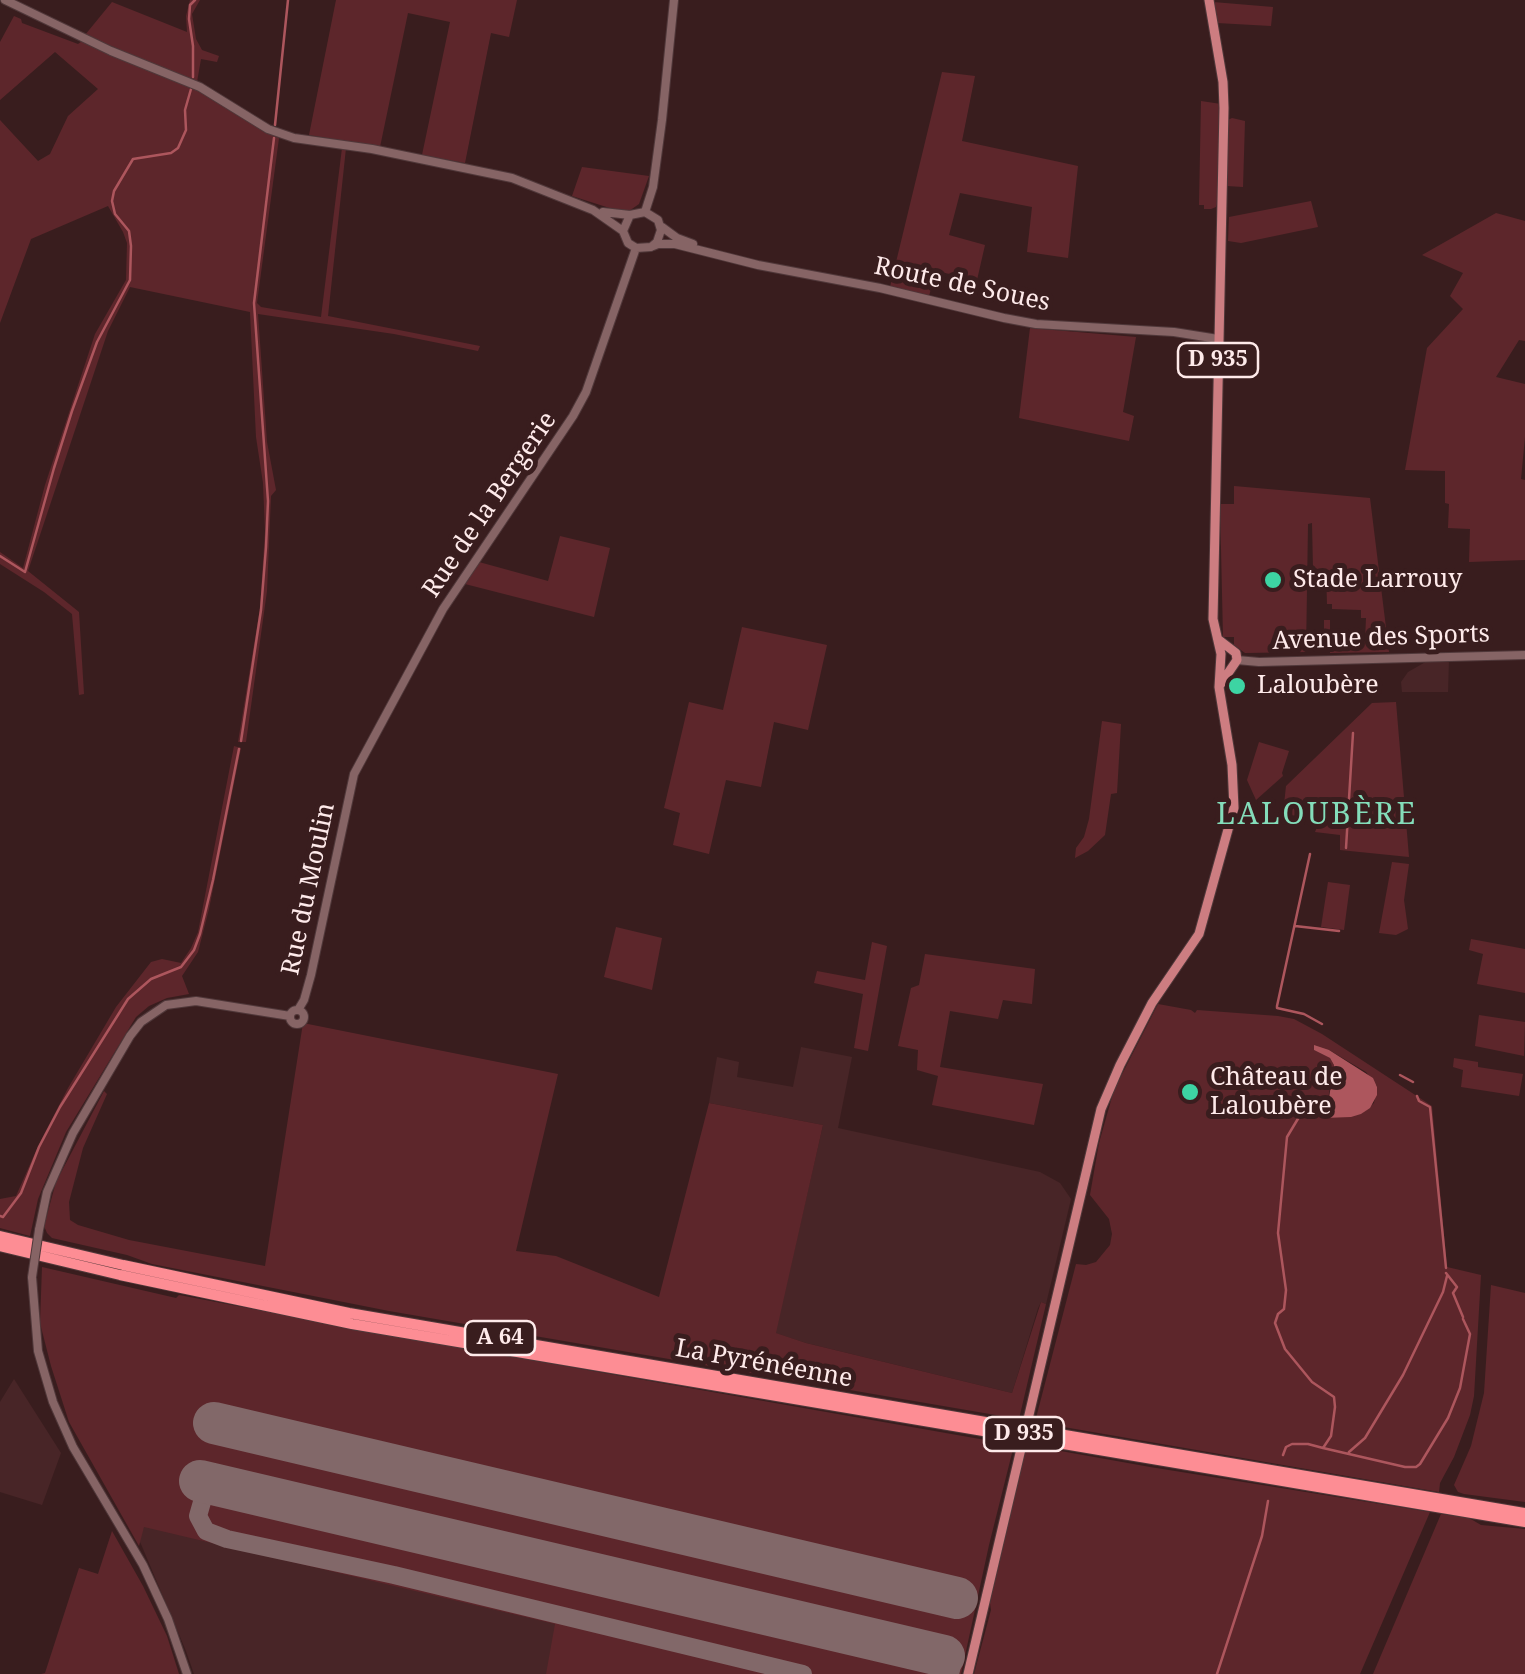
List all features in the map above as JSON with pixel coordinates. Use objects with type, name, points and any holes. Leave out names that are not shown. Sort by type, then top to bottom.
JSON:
[{"type":"highway","name":"La Pyrénéenne","points":[[0,1236],[123,1266],[349,1312],[1525,1522]]},
{"type":"highway","name":"La Pyrénéenne","points":[[0,1246],[352,1324],[1002,1429]]},
{"type":"highway","name":"La Pyrénéenne","points":[[1046,1437],[1525,1513]]},
{"type":"main road","name":"D 935","points":[[1209,0],[1224,82],[1214,619],[1224,656]]},
{"type":"main road","points":[[1219,687],[1235,663],[1236,653],[1224,656]]},
{"type":"main road","points":[[1224,656],[1226,667],[1235,663]]},
{"type":"main road","points":[[1219,687],[1224,656]]},
{"type":"main road","name":"D 935","points":[[968,1674],[1101,1109],[1152,1003],[1199,934],[1230,824],[1235,796],[1219,687]]},
{"type":"street","points":[[5,0],[200,88],[268,130],[497,175],[594,210],[630,215],[645,212],[652,214],[660,226],[660,238],[652,247],[636,248],[628,243],[623,231],[594,210]]},
{"type":"street","points":[[645,212],[657,154],[674,0]]},
{"type":"street","points":[[623,231],[630,215]]},
{"type":"street","name":"Route de Soues","points":[[660,226],[701,250]]},
{"type":"street","name":"Route de Soues","points":[[652,247],[669,243],[1036,324],[1218,338]]},
{"type":"street","name":"Rue de la Bergerie","points":[[354,774],[443,609],[574,416],[636,248]]},
{"type":"street","name":"Avenue des Sports","points":[[1235,663],[1525,655]]},
{"type":"street","name":"Rue du Moulin","points":[[188,1674],[143,1565],[53,1402],[38,1351],[32,1277],[38,1230],[48,1192],[73,1132],[141,1022],[166,1005],[196,1001],[294,1013],[304,1000],[354,774]]},
{"type":"shaded area","points":[[190,0],[200,0],[192,14],[196,39],[202,50],[219,56],[217,62],[201,59],[197,82],[85,35],[112,2],[187,32]]},
{"type":"shaded area","points":[[336,0],[517,0],[509,37],[491,33],[465,163],[422,155],[450,22],[408,13],[380,147],[309,135]]},
{"type":"shaded area","points":[[1213,2],[1273,7],[1271,26],[1217,23]]},
{"type":"shaded area","points":[[14,16],[22,23],[78,44],[82,41],[187,84],[279,138],[257,303],[261,307],[321,317],[342,148],[346,148],[328,316],[480,346],[478,351],[258,314],[267,442],[276,490],[271,496],[267,591],[246,742],[238,742],[260,608],[265,531],[250,312],[130,287],[108,331],[28,571],[79,612],[84,694],[79,695],[72,614],[0,564],[0,552],[23,568],[45,485],[95,334],[126,280],[127,243],[108,206],[31,239],[0,323],[0,120],[38,161],[50,154],[68,116],[98,89],[55,52],[0,100],[0,42]]},
{"type":"shaded area","points":[[942,72],[975,76],[962,141],[1078,166],[1068,258],[1027,252],[1032,207],[960,193],[949,235],[985,245],[977,280],[936,271],[929,296],[890,287]]},
{"type":"shaded area","points":[[1201,101],[1221,104],[1218,201],[1211,209],[1199,205]]},
{"type":"shaded area","points":[[1228,120],[1245,121],[1243,187],[1227,186]]},
{"type":"shaded area","points":[[582,167],[649,176],[639,204],[629,211],[619,211],[572,196]]},
{"type":"shaded area","points":[[1311,201],[1318,227],[1241,243],[1228,241],[1229,217]]},
{"type":"shaded area","points":[[1496,213],[1525,221],[1525,341],[1519,340],[1496,377],[1525,384],[1521,479],[1525,480],[1525,560],[1469,562],[1470,529],[1448,528],[1445,471],[1405,470],[1427,348],[1463,309],[1450,296],[1463,273],[1422,255]]},
{"type":"shaded area","points":[[1030,328],[1136,337],[1123,412],[1134,416],[1129,441],[1019,418]]},
{"type":"shaded area","points":[[1234,486],[1370,498],[1389,652],[1330,653],[1330,645],[1324,643],[1324,620],[1330,620],[1330,631],[1338,632],[1338,641],[1365,641],[1366,618],[1361,618],[1361,610],[1332,609],[1332,604],[1327,604],[1326,570],[1313,569],[1312,523],[1308,524],[1306,652],[1245,653],[1234,645],[1234,637],[1223,637],[1220,504],[1234,504]]},
{"type":"shaded area","points":[[560,536],[610,548],[594,617],[465,584],[479,562],[548,581]]},
{"type":"shaded area","points":[[742,627],[827,645],[808,730],[774,722],[761,787],[726,780],[709,854],[673,845],[680,813],[664,808],[689,702],[723,710]]},
{"type":"shaded area","points":[[1449,659],[1448,692],[1402,692],[1401,682],[1408,672],[1429,660]]},
{"type":"shaded area","points":[[1396,702],[1409,857],[1340,850],[1340,835],[1315,832],[1317,814],[1283,814],[1286,786],[1372,703]]},
{"type":"shaded area","points":[[1102,721],[1121,724],[1117,793],[1111,794],[1105,835],[1075,858],[1089,819]]},
{"type":"shaded area","points":[[1259,742],[1289,751],[1283,776],[1256,800],[1247,780]]},
{"type":"shaded area","points":[[234,746],[241,748],[209,909],[198,952],[182,976],[189,994],[167,998],[136,1017],[66,1132],[38,1199],[30,1236],[0,1228],[0,1199],[16,1196],[68,1088],[116,1007],[151,962],[162,959],[181,963],[191,948],[198,932]]},
{"type":"shaded area","points":[[1392,862],[1409,864],[1404,900],[1408,929],[1396,935],[1379,933]]},
{"type":"shaded area","points":[[1328,882],[1350,885],[1344,930],[1321,927]]},
{"type":"shaded area","points":[[616,927],[662,938],[652,990],[604,977]]},
{"type":"shaded area","points":[[1471,939],[1525,949],[1525,993],[1477,984],[1483,954],[1469,950]]},
{"type":"shaded area","points":[[872,942],[887,946],[868,1051],[854,1048],[863,994],[814,983],[817,971],[865,980]]},
{"type":"shaded area","points":[[925,954],[1035,969],[1032,1004],[1003,1000],[998,1019],[950,1011],[940,1067],[1043,1084],[1034,1125],[932,1105],[938,1076],[917,1070],[918,1050],[898,1046],[911,988],[919,985]]},
{"type":"shaded area","points":[[1158,1004],[1195,1013],[1197,1010],[1294,1019],[1432,1106],[1447,1267],[1481,1275],[1474,1396],[1439,1492],[1035,1422],[1076,1264],[1096,1262],[1110,1245],[1109,1219],[1090,1195],[1114,1090]],"holes":[[[1314,1050],[1329,1050],[1366,1072],[1377,1086],[1374,1103],[1361,1114],[1324,1118],[1334,1065],[1330,1058]]]},
{"type":"shaded area","points":[[1479,1015],[1525,1022],[1524,1056],[1475,1046]]},
{"type":"shaded area","points":[[303,1023],[558,1074],[516,1251],[556,1256],[659,1297],[709,1103],[823,1125],[776,1333],[1012,1393],[1041,1302],[1046,1304],[1019,1419],[389,1311],[152,1264],[52,1238],[47,1233],[44,1226],[56,1182],[104,1091],[107,1094],[83,1148],[69,1202],[70,1220],[129,1240],[265,1266]]},
{"type":"shaded area","points":[[1314,1045],[1373,1078],[1377,1095],[1370,1108],[1351,1117],[1324,1118],[1334,1065],[1330,1058],[1314,1050]]},
{"type":"shaded area","points":[[801,1047],[852,1057],[838,1128],[1040,1172],[1060,1183],[1071,1199],[1046,1304],[1041,1302],[1038,1308],[1012,1393],[775,1333],[823,1125],[709,1103],[717,1057],[739,1062],[737,1077],[793,1087]]},
{"type":"shaded area","points":[[1454,1058],[1478,1062],[1478,1067],[1523,1074],[1519,1096],[1461,1087],[1463,1070],[1453,1067]]},
{"type":"shaded area","points":[[42,1267],[176,1298],[179,1295],[1014,1445],[961,1674],[546,1674],[555,1624],[144,1527],[139,1546],[69,1422],[40,1323]]},
{"type":"shaded area","points":[[1491,1285],[1525,1293],[1525,1502],[1464,1494],[1454,1485],[1471,1446],[1484,1393]]},
{"type":"shaded area","points":[[14,1379],[61,1453],[42,1505],[0,1492],[0,1402]]},
{"type":"shaded area","points":[[87,1442],[959,1674],[194,1674],[141,1544]]},
{"type":"shaded area","points":[[1027,1445],[1430,1512],[1360,1674],[974,1674]]},
{"type":"shaded area","points":[[1441,1514],[1469,1518],[1481,1525],[1525,1529],[1525,1674],[1373,1674]]},
{"type":"shaded area","points":[[112,1531],[167,1636],[179,1674],[41,1674],[45,1673],[79,1568],[98,1574]]},
{"type":"waterway","points":[[193,77],[189,19],[190,5],[195,0]]},
{"type":"waterway","points":[[275,125],[288,0]]},
{"type":"waterway","points":[[0,556],[25,572],[72,411],[97,342],[130,280],[129,231],[115,214],[114,191],[133,159],[171,153],[178,148],[186,130],[185,110],[191,89]]},
{"type":"waterway","points":[[241,741],[261,610],[266,547],[268,501],[254,303],[274,138]]},
{"type":"waterway","points":[[1346,848],[1353,733]]},
{"type":"waterway","points":[[0,1216],[21,1193],[60,1107],[128,999],[151,979],[181,967],[194,950],[213,880],[239,749]]},
{"type":"waterway","points":[[1310,854],[1277,1008],[1304,1014],[1322,1024]]},
{"type":"waterway","points":[[1295,926],[1339,931]]},
{"type":"waterway","points":[[1400,1075],[1413,1082]]},
{"type":"waterway","points":[[1417,1096],[1430,1107],[1446,1268]]},
{"type":"waterway","points":[[1283,1455],[1292,1444],[1323,1448],[1331,1436],[1335,1407],[1334,1397],[1312,1382],[1285,1349],[1275,1323],[1284,1309],[1286,1290],[1278,1233],[1287,1137],[1299,1117],[1323,1113]]},
{"type":"waterway","points":[[1446,1273],[1457,1287],[1453,1293],[1463,1317]]},
{"type":"waterway","points":[[1349,1452],[1365,1438],[1403,1375],[1447,1276]]},
{"type":"waterway","points":[[1323,1448],[1405,1467],[1420,1464],[1448,1418],[1460,1388],[1470,1334],[1463,1319]]},
{"type":"waterway","points":[[1217,1674],[1262,1536],[1268,1501]]},
{"type":"taxiway","points":[[206,1488],[198,1516],[206,1531],[227,1539],[394,1575],[803,1674]]},
{"type":"taxiway","points":[[950,1674],[953,1662]]},
{"type":"runway","points":[[214,1423],[957,1598]]},
{"type":"runway","points":[[200,1481],[944,1656]]},
{"type":"place","name":"Stade Larrouy","points":[[1273,580]]},
{"type":"place","name":"Laloubère","points":[[1237,686]]},
{"type":"place","name":"Château de Laloubère","points":[[1190,1092]]},
{"type":"district","name":"LALOUBÈRE","points":[[1317,815]]}]
